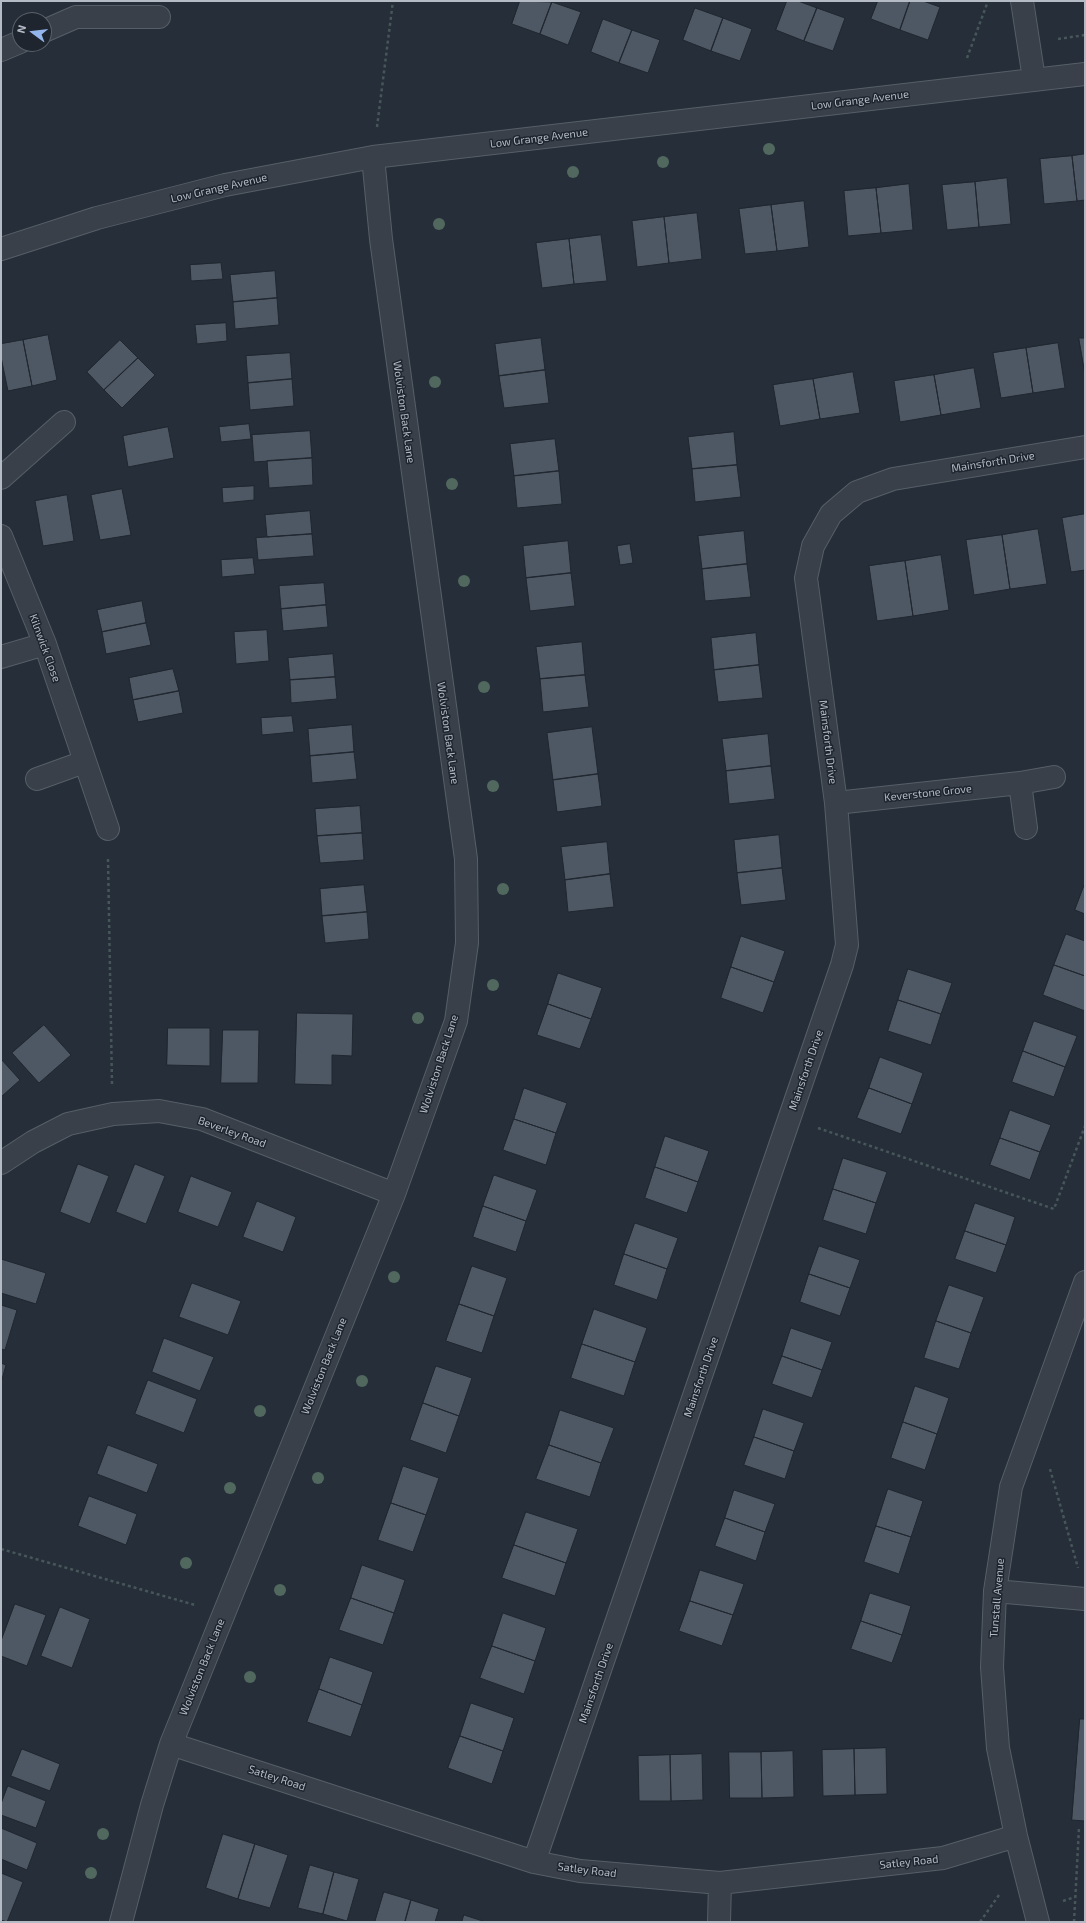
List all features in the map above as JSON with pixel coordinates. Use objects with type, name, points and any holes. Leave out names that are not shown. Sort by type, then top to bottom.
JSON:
[{"type":"street","points":[[1022,1],[1034,79]]},
{"type":"street","points":[[52,25],[75,9],[159,17]]},
{"type":"street","points":[[1,50],[12,45]]},
{"type":"street","name":"Low Grange Avenue","points":[[1,249],[97,218],[225,185],[373,157],[1085,74]]},
{"type":"street","name":"Wolviston Back Lane","points":[[121,1922],[152,1805],[171,1744],[394,1194],[456,1021],[467,943],[466,859],[380,239],[373,157]]},
{"type":"street","points":[[1,478],[64,422]]},
{"type":"street","name":"Mainsforth Drive","points":[[534,1862],[790,1118],[842,965],[847,945],[836,802],[806,578],[813,546],[831,514],[857,492],[893,479],[1085,447]]},
{"type":"street","name":"Kilnwick Close","points":[[1,536],[45,644],[108,829]]},
{"type":"street","points":[[1,657],[45,644]]},
{"type":"street","points":[[37,779],[84,762]]},
{"type":"street","name":"Keverstone Grove","points":[[836,802],[1020,784],[1054,777]]},
{"type":"street","points":[[1020,784],[1026,828]]},
{"type":"street","name":"Beverley Road","points":[[1,1163],[33,1142],[68,1124],[112,1114],[160,1112],[202,1119],[394,1194]]},
{"type":"street","name":"Tunstall Avenue","points":[[1038,1922],[1016,1836],[998,1748],[992,1667],[995,1592],[1011,1487],[1085,1282]]},
{"type":"street","points":[[995,1592],[1085,1599]]},
{"type":"street","name":"Satley Road","points":[[171,1744],[534,1862],[580,1871],[720,1883],[943,1858],[1016,1836]]},
{"type":"street","points":[[719,1922],[720,1883]]},
{"type":"path","points":[[373,157],[393,1]]},
{"type":"path","points":[[955,88],[988,1]]},
{"type":"path","points":[[108,829],[112,1114]]},
{"type":"path","points":[[790,1118],[1054,1209],[1085,1126]]},
{"type":"path","points":[[1050,1466],[1079,1571]]},
{"type":"path","points":[[1,1549],[223,1613]]},
{"type":"path","points":[[1074,1922],[1079,1828]]},
{"type":"building","points":[[520,1],[552,2],[540,34],[512,24]]},
{"type":"building","points":[[787,1],[798,1],[817,8],[804,41],[776,30]]},
{"type":"building","points":[[878,1],[910,1],[900,30],[871,19]]},
{"type":"building","points":[[910,1],[923,1],[940,7],[928,40],[900,30]]},
{"type":"building","points":[[552,2],[581,12],[568,45],[540,34]]},
{"type":"building","points":[[695,8],[723,18],[711,51],[683,40]]},
{"type":"building","points":[[817,8],[845,18],[833,51],[804,41]]},
{"type":"building","points":[[723,18],[752,29],[740,61],[711,51]]},
{"type":"building","points":[[603,19],[632,30],[619,63],[591,52]]},
{"type":"building","points":[[632,30],[660,40],[648,73],[619,63]]},
{"type":"building","points":[[1085,154],[1085,200],[1077,201],[1072,156]]},
{"type":"building","points":[[1072,156],[1077,201],[1044,204],[1040,159]]},
{"type":"building","points":[[1007,178],[1011,224],[979,227],[975,182]]},
{"type":"building","points":[[975,182],[979,227],[947,230],[942,185]]},
{"type":"building","points":[[909,184],[913,230],[881,233],[876,188]]},
{"type":"building","points":[[876,188],[881,233],[848,236],[844,191]]},
{"type":"building","points":[[804,201],[809,247],[777,251],[771,205]]},
{"type":"building","points":[[771,205],[777,251],[745,254],[739,209]]},
{"type":"building","points":[[697,213],[702,259],[669,263],[664,217]]},
{"type":"building","points":[[664,217],[669,263],[637,267],[632,221]]},
{"type":"building","points":[[601,235],[607,281],[574,284],[569,239]]},
{"type":"building","points":[[569,239],[574,284],[542,288],[536,243]]},
{"type":"building","points":[[221,263],[223,279],[191,281],[190,265]]},
{"type":"building","points":[[275,271],[277,298],[233,302],[230,275]]},
{"type":"building","points":[[277,298],[279,325],[235,329],[233,302]]},
{"type":"building","points":[[226,323],[227,341],[197,344],[195,325]]},
{"type":"building","points":[[48,335],[57,380],[32,386],[23,340]]},
{"type":"building","points":[[541,338],[545,370],[499,376],[495,344]]},
{"type":"building","points":[[1079,338],[1085,338],[1085,374]]},
{"type":"building","points":[[23,340],[32,386],[8,391],[1,357],[1,344]]},
{"type":"building","points":[[120,340],[138,358],[104,390],[87,372]]},
{"type":"building","points":[[1058,343],[1065,388],[1033,393],[1026,348]]},
{"type":"building","points":[[1026,348],[1033,393],[1001,398],[993,353]]},
{"type":"building","points":[[290,353],[292,379],[248,383],[246,356]]},
{"type":"building","points":[[138,358],[155,375],[122,408],[104,390]]},
{"type":"building","points":[[974,368],[981,408],[941,415],[934,375]]},
{"type":"building","points":[[545,370],[549,403],[504,408],[499,376]]},
{"type":"building","points":[[853,372],[860,413],[820,419],[813,379]]},
{"type":"building","points":[[934,375],[941,415],[900,422],[894,381]]},
{"type":"building","points":[[292,379],[294,406],[250,410],[248,383]]},
{"type":"building","points":[[813,379],[820,419],[780,426],[773,385]]},
{"type":"building","points":[[249,424],[251,439],[221,442],[219,427]]},
{"type":"building","points":[[168,427],[174,458],[128,467],[123,436]]},
{"type":"building","points":[[310,431],[312,458],[254,462],[252,435]]},
{"type":"building","points":[[734,432],[737,465],[692,469],[688,437]]},
{"type":"building","points":[[555,439],[559,471],[514,476],[510,444]]},
{"type":"building","points":[[312,458],[313,485],[269,488],[267,461]]},
{"type":"building","points":[[737,465],[741,497],[695,502],[692,469]]},
{"type":"building","points":[[559,471],[562,504],[517,508],[514,476]]},
{"type":"building","points":[[254,486],[254,500],[223,503],[222,488]]},
{"type":"building","points":[[122,489],[131,535],[100,540],[91,495]]},
{"type":"building","points":[[67,495],[74,541],[43,546],[35,501]]},
{"type":"building","points":[[310,511],[312,534],[267,537],[265,515]]},
{"type":"building","points":[[1085,514],[1085,570],[1071,572],[1062,518]]},
{"type":"building","points":[[1038,529],[1047,584],[1010,589],[1002,535]]},
{"type":"building","points":[[744,531],[747,564],[702,569],[698,536]]},
{"type":"building","points":[[312,534],[314,556],[258,560],[256,538]]},
{"type":"building","points":[[1002,535],[1010,589],[974,595],[966,540]]},
{"type":"building","points":[[568,541],[571,573],[526,578],[523,546]]},
{"type":"building","points":[[630,544],[633,563],[620,565],[617,546]]},
{"type":"building","points":[[941,555],[949,610],[913,616],[905,561]]},
{"type":"building","points":[[253,558],[255,574],[222,577],[221,560]]},
{"type":"building","points":[[905,561],[913,616],[877,621],[869,566]]},
{"type":"building","points":[[747,564],[751,597],[705,601],[702,569]]},
{"type":"building","points":[[571,573],[575,606],[530,611],[526,578]]},
{"type":"building","points":[[324,583],[326,605],[281,609],[279,586]]},
{"type":"building","points":[[142,601],[146,623],[102,632],[97,610]]},
{"type":"building","points":[[326,605],[328,627],[283,631],[281,609]]},
{"type":"building","points":[[146,623],[151,645],[106,654],[102,632]]},
{"type":"building","points":[[267,630],[269,661],[236,664],[234,632]]},
{"type":"building","points":[[756,633],[759,665],[714,670],[711,638]]},
{"type":"building","points":[[582,642],[585,675],[540,679],[536,647]]},
{"type":"building","points":[[333,654],[335,677],[290,680],[288,658]]},
{"type":"building","points":[[759,665],[763,698],[718,702],[714,670]]},
{"type":"building","points":[[173,669],[179,691],[133,700],[129,678]]},
{"type":"building","points":[[585,675],[589,707],[543,712],[540,679]]},
{"type":"building","points":[[335,677],[337,699],[291,703],[290,680]]},
{"type":"building","points":[[179,691],[183,713],[138,722],[133,700]]},
{"type":"building","points":[[292,716],[294,732],[262,735],[261,718]]},
{"type":"building","points":[[352,725],[354,752],[310,756],[308,729]]},
{"type":"building","points":[[592,727],[598,774],[553,780],[547,733]]},
{"type":"building","points":[[768,734],[771,766],[726,771],[722,739]]},
{"type":"building","points":[[354,752],[357,779],[312,783],[310,756]]},
{"type":"building","points":[[771,766],[775,799],[729,804],[726,771]]},
{"type":"building","points":[[598,774],[602,806],[557,812],[553,780]]},
{"type":"building","points":[[360,806],[362,833],[317,836],[315,809]]},
{"type":"building","points":[[362,833],[364,860],[320,863],[317,836]]},
{"type":"building","points":[[779,835],[782,868],[737,873],[734,840]]},
{"type":"building","points":[[607,842],[610,874],[565,880],[561,847]]},
{"type":"building","points":[[782,868],[786,900],[741,905],[737,873]]},
{"type":"building","points":[[610,874],[614,907],[568,912],[565,880]]},
{"type":"building","points":[[1085,883],[1085,914],[1075,910]]},
{"type":"building","points":[[364,885],[367,912],[322,916],[320,889]]},
{"type":"building","points":[[367,912],[369,939],[325,943],[322,916]]},
{"type":"building","points":[[1066,934],[1085,941],[1085,976],[1054,965]]},
{"type":"building","points":[[741,936],[785,951],[774,982],[731,967]]},
{"type":"building","points":[[1054,965],[1085,976],[1085,1011],[1043,995]]},
{"type":"building","points":[[731,967],[774,982],[763,1013],[721,998]]},
{"type":"building","points":[[908,969],[952,983],[941,1014],[898,1000]]},
{"type":"building","points":[[558,973],[602,988],[591,1019],[548,1004]]},
{"type":"building","points":[[898,1000],[941,1014],[931,1045],[888,1031]]},
{"type":"building","points":[[548,1004],[591,1019],[580,1049],[537,1035]]},
{"type":"building","points":[[297,1013],[353,1014],[352,1056],[332,1055],[332,1085],[295,1084]]},
{"type":"building","points":[[1034,1021],[1077,1036],[1065,1067],[1023,1051]]},
{"type":"building","points":[[44,1025],[71,1055],[39,1083],[12,1053]]},
{"type":"building","points":[[168,1028],[210,1028],[210,1066],[167,1065]]},
{"type":"building","points":[[223,1030],[259,1030],[258,1083],[221,1083]]},
{"type":"building","points":[[1023,1051],[1065,1067],[1054,1097],[1012,1082]]},
{"type":"building","points":[[880,1057],[923,1073],[912,1104],[869,1088]]},
{"type":"building","points":[[1,1059],[20,1080],[1,1097]]},
{"type":"building","points":[[524,1088],[567,1103],[556,1133],[514,1119]]},
{"type":"building","points":[[869,1088],[912,1104],[901,1134],[857,1118]]},
{"type":"building","points":[[1010,1110],[1051,1125],[1040,1152],[1000,1138]]},
{"type":"building","points":[[514,1119],[556,1133],[546,1165],[503,1150]]},
{"type":"building","points":[[665,1136],[709,1151],[698,1182],[655,1167]]},
{"type":"building","points":[[1000,1138],[1040,1152],[1030,1180],[990,1165]]},
{"type":"building","points":[[843,1158],[887,1172],[876,1203],[833,1189]]},
{"type":"building","points":[[78,1164],[109,1176],[90,1224],[60,1212]]},
{"type":"building","points":[[135,1164],[165,1176],[146,1224],[116,1212]]},
{"type":"building","points":[[655,1167],[698,1182],[687,1213],[645,1198]]},
{"type":"building","points":[[494,1175],[537,1190],[526,1221],[483,1206]]},
{"type":"building","points":[[191,1176],[232,1192],[218,1227],[178,1212]]},
{"type":"building","points":[[833,1189],[876,1203],[866,1234],[823,1220]]},
{"type":"building","points":[[257,1201],[296,1217],[283,1252],[243,1237]]},
{"type":"building","points":[[975,1203],[1015,1217],[1006,1245],[965,1231]]},
{"type":"building","points":[[483,1206],[526,1221],[516,1252],[473,1237]]},
{"type":"building","points":[[635,1223],[678,1238],[667,1269],[624,1254]]},
{"type":"building","points":[[965,1231],[1006,1245],[996,1273],[955,1259]]},
{"type":"building","points":[[819,1246],[860,1260],[850,1288],[809,1274]]},
{"type":"building","points":[[624,1254],[667,1269],[657,1300],[614,1285]]},
{"type":"building","points":[[1,1259],[46,1273],[36,1304],[1,1293]]},
{"type":"building","points":[[472,1266],[507,1278],[494,1316],[459,1304]]},
{"type":"building","points":[[809,1274],[850,1288],[840,1316],[800,1302]]},
{"type":"building","points":[[192,1283],[241,1301],[228,1335],[179,1317]]},
{"type":"building","points":[[949,1285],[984,1297],[971,1333],[936,1321]]},
{"type":"building","points":[[459,1304],[494,1316],[482,1353],[446,1341]]},
{"type":"building","points":[[1,1305],[17,1310],[5,1350],[1,1349]]},
{"type":"building","points":[[594,1309],[647,1328],[635,1362],[582,1344]]},
{"type":"building","points":[[936,1321],[971,1333],[959,1369],[924,1358]]},
{"type":"building","points":[[791,1328],[832,1342],[822,1370],[782,1356]]},
{"type":"building","points":[[164,1338],[214,1357],[200,1391],[152,1372]]},
{"type":"building","points":[[582,1344],[635,1362],[624,1396],[571,1378]]},
{"type":"building","points":[[782,1356],[822,1370],[812,1398],[772,1384]]},
{"type":"building","points":[[1,1363],[6,1365],[1,1383]]},
{"type":"building","points":[[436,1366],[472,1378],[459,1416],[423,1403]]},
{"type":"building","points":[[148,1380],[197,1399],[184,1433],[135,1414]]},
{"type":"building","points":[[915,1386],[949,1398],[937,1434],[903,1422]]},
{"type":"building","points":[[423,1403],[459,1416],[446,1453],[410,1440]]},
{"type":"building","points":[[763,1409],[804,1423],[794,1451],[754,1437]]},
{"type":"building","points":[[560,1410],[614,1428],[601,1463],[549,1445]]},
{"type":"building","points":[[903,1422],[937,1434],[925,1470],[891,1458]]},
{"type":"building","points":[[754,1437],[794,1451],[785,1479],[744,1465]]},
{"type":"building","points":[[108,1445],[158,1464],[147,1493],[97,1474]]},
{"type":"building","points":[[549,1445],[601,1463],[590,1497],[536,1479]]},
{"type":"building","points":[[403,1466],[439,1478],[426,1515],[391,1503]]},
{"type":"building","points":[[888,1489],[923,1501],[911,1537],[876,1526]]},
{"type":"building","points":[[734,1490],[775,1504],[765,1532],[725,1518]]},
{"type":"building","points":[[89,1496],[137,1514],[126,1545],[78,1526]]},
{"type":"building","points":[[391,1503],[426,1515],[413,1552],[378,1540]]},
{"type":"building","points":[[526,1512],[578,1529],[566,1563],[514,1545]]},
{"type":"building","points":[[725,1518],[765,1532],[756,1561],[715,1546]]},
{"type":"building","points":[[876,1526],[911,1537],[899,1574],[864,1562]]},
{"type":"building","points":[[514,1545],[566,1563],[555,1596],[502,1578]]},
{"type":"building","points":[[362,1565],[405,1580],[394,1613],[351,1598]]},
{"type":"building","points":[[700,1570],[744,1584],[733,1615],[690,1601]]},
{"type":"building","points":[[870,1593],[911,1606],[902,1635],[861,1621]]},
{"type":"building","points":[[351,1598],[394,1613],[383,1645],[339,1630]]},
{"type":"building","points":[[690,1601],[733,1615],[722,1646],[679,1631]]},
{"type":"building","points":[[15,1604],[46,1615],[27,1666],[1,1656],[1,1641]]},
{"type":"building","points":[[60,1607],[90,1619],[72,1668],[41,1656]]},
{"type":"building","points":[[503,1613],[546,1628],[535,1661],[492,1646]]},
{"type":"building","points":[[861,1621],[902,1635],[892,1663],[851,1649]]},
{"type":"building","points":[[492,1646],[535,1661],[524,1694],[480,1678]]},
{"type":"building","points":[[330,1657],[373,1672],[362,1705],[319,1689]]},
{"type":"building","points":[[319,1689],[362,1705],[351,1737],[307,1722]]},
{"type":"building","points":[[471,1703],[514,1718],[503,1751],[460,1736]]},
{"type":"building","points":[[1080,1719],[1085,1719],[1085,1821],[1072,1820]]},
{"type":"building","points":[[460,1736],[503,1751],[492,1784],[448,1768]]},
{"type":"building","points":[[886,1748],[887,1794],[855,1795],[854,1749]]},
{"type":"building","points":[[22,1749],[60,1764],[50,1791],[11,1776]]},
{"type":"building","points":[[854,1749],[855,1795],[823,1796],[822,1750]]},
{"type":"building","points":[[793,1751],[794,1797],[762,1798],[761,1752]]},
{"type":"building","points":[[729,1752],[761,1752],[762,1798],[730,1798]]},
{"type":"building","points":[[702,1754],[703,1800],[671,1801],[670,1755]]},
{"type":"building","points":[[670,1755],[671,1801],[639,1801],[638,1756]]},
{"type":"building","points":[[8,1786],[46,1801],[36,1828],[1,1815],[1,1804]]},
{"type":"building","points":[[1,1828],[37,1843],[27,1870],[1,1859]]},
{"type":"building","points":[[223,1834],[255,1844],[238,1899],[206,1888]]},
{"type":"building","points":[[255,1844],[288,1855],[270,1908],[238,1899]]},
{"type":"building","points":[[310,1865],[334,1872],[323,1914],[298,1908]]},
{"type":"building","points":[[334,1872],[359,1879],[347,1921],[323,1914]]},
{"type":"building","points":[[1,1873],[23,1882],[7,1922],[1,1920]]},
{"type":"building","points":[[384,1892],[411,1900],[405,1922],[375,1922]]},
{"type":"building","points":[[411,1900],[439,1909],[435,1922],[405,1922]]},
{"type":"building","points":[[464,1915],[486,1922],[462,1922]]}]
